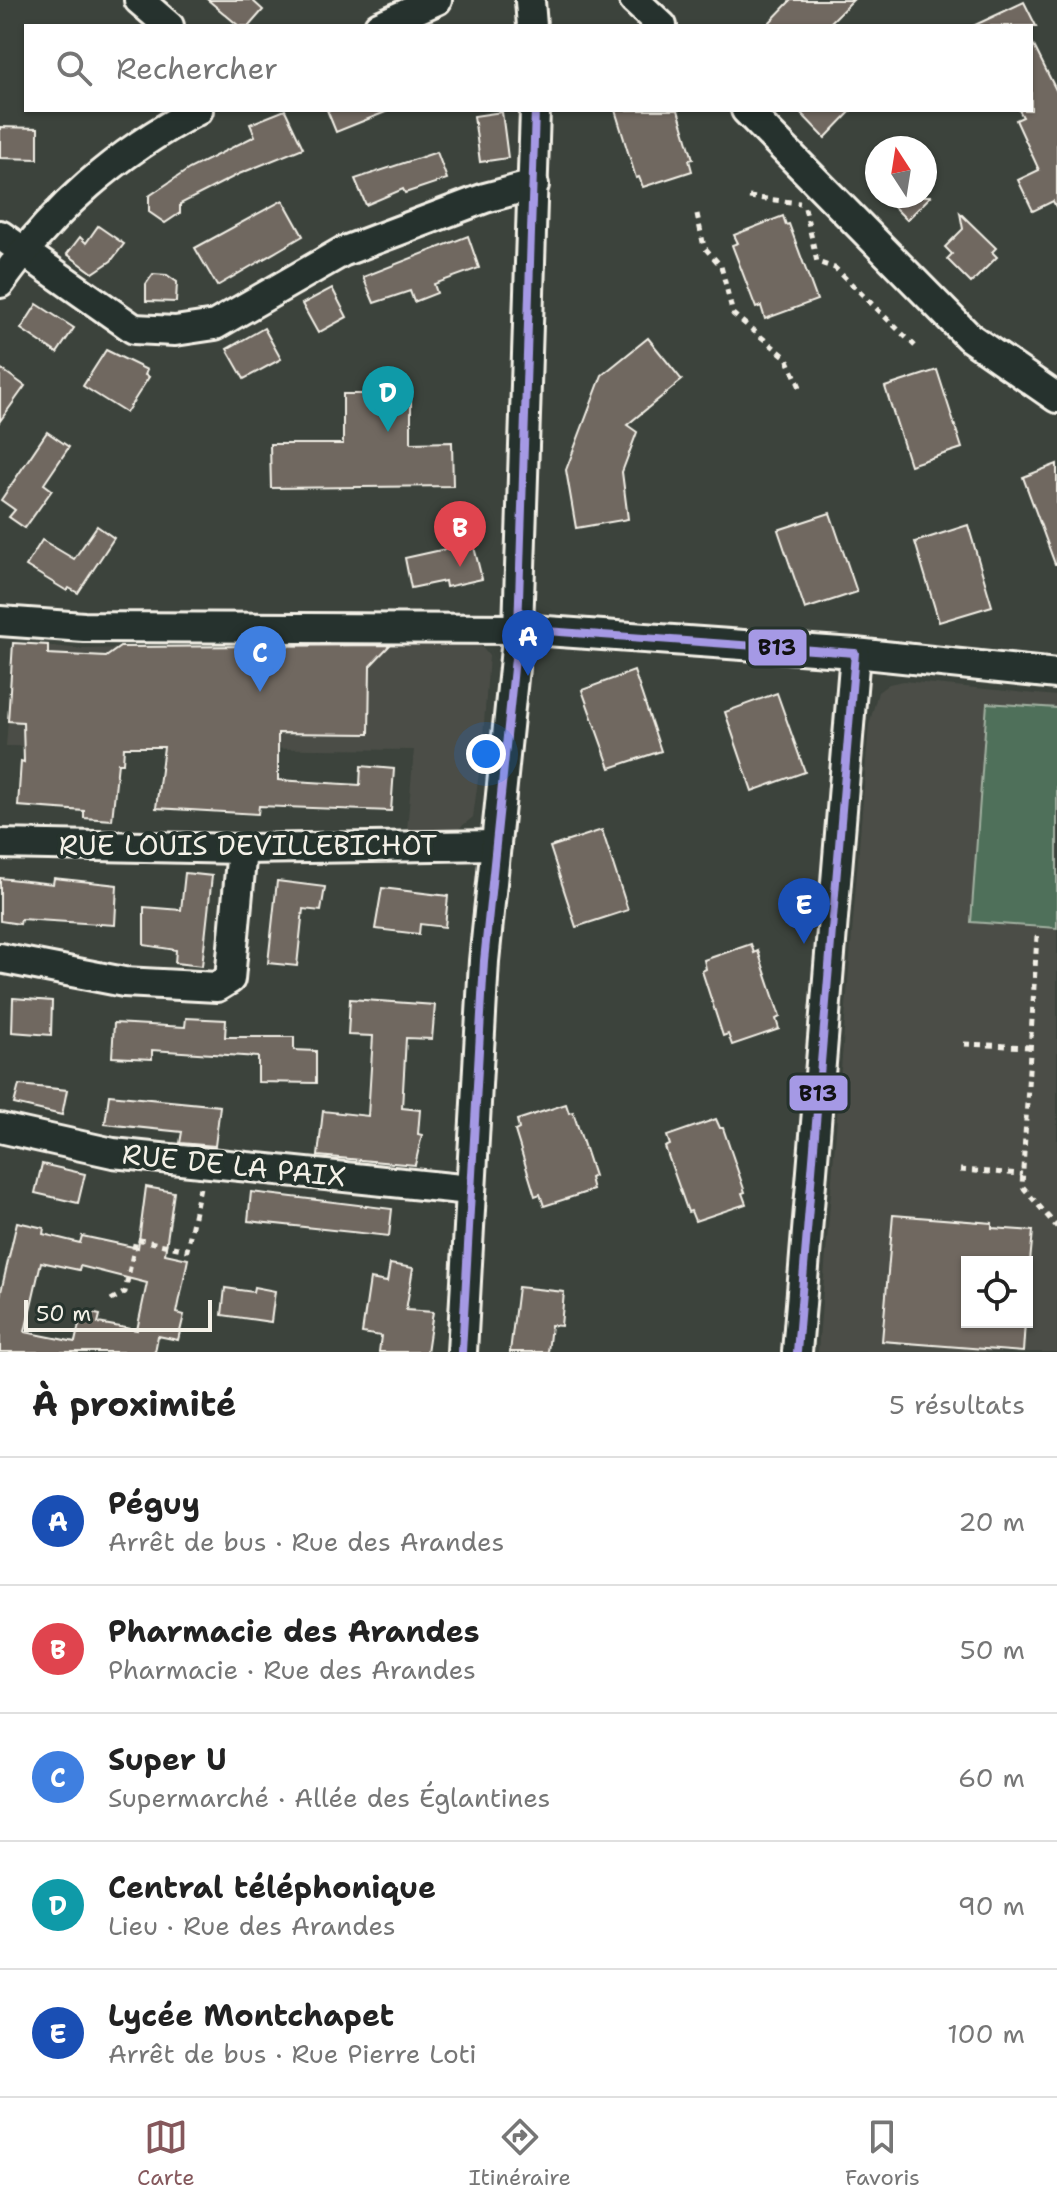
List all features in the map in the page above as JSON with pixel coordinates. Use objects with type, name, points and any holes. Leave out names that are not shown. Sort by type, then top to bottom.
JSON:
[{"type":"street","points":[[139,0],[167,24]]},
{"type":"street","points":[[383,24],[437,0]]},
{"type":"street","points":[[512,0],[531,0],[532,24]]},
{"type":"street","points":[[634,0],[660,24]]},
{"type":"street","points":[[0,283],[12,243],[61,207],[102,169],[158,131],[194,112]]},
{"type":"street","points":[[462,1352],[484,961],[518,629],[535,112]]},
{"type":"street","points":[[748,112],[814,197],[969,337],[1057,398]]},
{"type":"street","points":[[12,243],[134,329],[175,331],[215,325],[342,252],[485,198],[534,185]]},
{"type":"street","points":[[0,621],[84,627],[518,629],[855,653],[1057,674]]},
{"type":"street","points":[[797,1352],[855,653]]},
{"type":"street","name":"RUE LOUIS DEVILLEBICHOT","points":[[0,844],[242,849],[496,845]]},
{"type":"street","points":[[0,958],[124,982],[217,987],[230,979],[242,849]]},
{"type":"street","name":"RUE DE LA PAIX","points":[[0,1128],[113,1153],[470,1190]]},
{"type":"path","points":[[749,197],[814,197],[817,262],[835,268],[916,347]]},
{"type":"path","points":[[697,214],[704,247],[721,266],[733,314],[787,358],[800,387]]},
{"type":"path","points":[[1037,936],[1022,1186],[1057,1227]]},
{"type":"path","points":[[964,1044],[1031,1047]]},
{"type":"path","points":[[111,1300],[125,1292],[136,1239],[187,1250],[205,1163]]},
{"type":"path","points":[[960,1170],[1022,1174]]},
{"type":"shaded area","points":[[477,641],[489,656],[482,750],[473,817],[456,831],[407,830],[414,750],[6,746],[14,642],[82,649]]},
{"type":"shaded area","points":[[903,681],[1057,696],[1057,1352],[818,1352],[869,725],[878,692],[889,684]]},
{"type":"green space","points":[[987,703],[1057,708],[1057,928],[971,922]]},
{"type":"building","points":[[208,0],[252,0],[263,10],[251,24],[237,24]]},
{"type":"building","points":[[791,0],[853,0],[829,24],[768,24]]},
{"type":"building","points":[[1024,2],[1036,26],[1033,24],[977,24]]},
{"type":"building","points":[[1033,44],[1057,92],[1057,209],[1053,201],[1033,211],[1018,180],[1039,170],[1016,120],[1023,117],[1020,112],[1033,112]]},
{"type":"building","points":[[286,112],[303,148],[239,174],[180,204],[180,213],[165,223],[149,212],[149,196],[189,169],[255,136],[250,124]]},
{"type":"building","points":[[328,112],[386,112],[336,132]]},
{"type":"building","points":[[502,112],[508,158],[480,162],[474,116]]},
{"type":"building","points":[[616,112],[679,112],[693,159],[689,160],[692,171],[643,187],[639,177],[636,178]]},
{"type":"building","points":[[800,112],[850,112],[825,138]]},
{"type":"building","points":[[0,127],[38,128],[38,159],[0,158]]},
{"type":"building","points":[[437,152],[447,179],[405,193],[403,189],[366,205],[355,179]]},
{"type":"building","points":[[283,200],[303,236],[217,286],[195,248]]},
{"type":"building","points":[[895,208],[919,208],[907,220]]},
{"type":"building","points":[[960,213],[996,248],[992,252],[997,257],[971,283],[947,259],[952,254],[945,247],[963,229]]},
{"type":"building","points":[[783,216],[786,225],[789,224],[817,300],[765,319],[761,306],[756,308],[732,245],[738,243],[734,235]]},
{"type":"building","points":[[98,226],[124,244],[111,261],[93,273],[67,254],[80,237],[86,243]]},
{"type":"building","points":[[468,236],[479,268],[434,284],[437,293],[414,302],[410,291],[374,303],[363,277]]},
{"type":"building","points":[[153,274],[167,275],[177,282],[176,302],[146,301],[146,284]]},
{"type":"building","points":[[332,288],[347,317],[318,333],[302,304]]},
{"type":"building","points":[[37,304],[74,328],[57,353],[21,329]]},
{"type":"building","points":[[264,328],[281,359],[244,379],[227,349]]},
{"type":"building","points":[[648,338],[682,380],[627,425],[637,432],[622,472],[628,519],[576,528],[566,470],[602,375]]},
{"type":"building","points":[[106,350],[147,370],[145,375],[149,377],[126,413],[83,386]]},
{"type":"building","points":[[0,368],[25,386],[0,421]]},
{"type":"building","points":[[937,370],[962,448],[910,465],[885,387]]},
{"type":"building","points":[[343,394],[411,394],[411,443],[452,442],[453,486],[271,488],[270,444],[343,444]]},
{"type":"building","points":[[47,432],[69,447],[44,484],[52,490],[25,528],[9,517],[15,510],[1,500]]},
{"type":"building","points":[[1057,464],[1057,564],[1055,564],[1023,477]]},
{"type":"building","points":[[830,513],[857,592],[805,609],[778,530]]},
{"type":"building","points":[[968,525],[992,606],[939,622],[915,542]]},
{"type":"building","points":[[97,526],[114,538],[78,593],[69,588],[67,591],[26,566],[42,540],[74,559]]},
{"type":"building","points":[[473,543],[482,579],[446,587],[445,581],[411,588],[405,558]]},
{"type":"building","points":[[13,643],[48,645],[48,654],[106,657],[120,647],[390,645],[370,666],[369,734],[278,733],[278,780],[360,785],[361,766],[394,769],[391,811],[259,806],[258,814],[156,808],[164,747],[124,747],[123,763],[118,763],[112,820],[84,818],[84,811],[18,806],[21,761],[24,762],[23,722],[8,721]]},
{"type":"building","points":[[634,671],[661,751],[610,768],[582,690]]},
{"type":"building","points":[[777,693],[805,772],[752,791],[725,712]]},
{"type":"building","points":[[602,830],[628,910],[576,927],[550,847]]},
{"type":"building","points":[[185,873],[212,876],[202,966],[175,963],[176,950],[144,945],[144,907],[181,910]]},
{"type":"building","points":[[0,878],[53,884],[54,878],[117,885],[115,925],[21,919],[20,924],[0,921]]},
{"type":"building","points":[[277,881],[325,887],[321,911],[303,909],[297,966],[268,963]]},
{"type":"building","points":[[382,888],[448,896],[445,927],[420,924],[419,934],[375,929]]},
{"type":"building","points":[[751,944],[754,953],[758,951],[780,1017],[776,1019],[779,1029],[732,1045],[728,1034],[723,1036],[702,971],[706,969],[704,960]]},
{"type":"building","points":[[13,998],[52,1001],[51,1035],[12,1032]]},
{"type":"building","points":[[350,999],[435,1005],[432,1039],[406,1038],[402,1108],[420,1110],[418,1134],[422,1135],[415,1165],[318,1156],[323,1111],[368,1116],[373,1036],[348,1035]]},
{"type":"building","points":[[186,1018],[226,1020],[225,1037],[294,1037],[294,1050],[316,1051],[316,1083],[258,1082],[258,1057],[152,1050],[152,1059],[112,1057],[114,1023],[185,1027]]},
{"type":"building","points":[[19,1085],[67,1090],[62,1115],[14,1104]]},
{"type":"building","points":[[109,1095],[220,1106],[215,1146],[180,1143],[182,1132],[105,1124]]},
{"type":"building","points":[[566,1104],[569,1113],[573,1112],[594,1176],[590,1178],[593,1190],[544,1206],[540,1194],[535,1196],[515,1131],[519,1129],[517,1120]]},
{"type":"building","points":[[716,1119],[723,1128],[745,1192],[742,1193],[746,1204],[695,1221],[691,1211],[688,1212],[665,1147],[670,1145],[667,1136]]},
{"type":"building","points":[[42,1164],[85,1174],[78,1203],[35,1193]]},
{"type":"building","points":[[146,1187],[174,1192],[165,1254],[188,1259],[177,1313],[184,1315],[178,1340],[158,1336],[155,1352],[0,1352],[0,1296],[17,1222],[44,1228],[43,1234],[80,1243],[82,1236],[138,1248]],"holes":[[[41,1262],[79,1270],[80,1266],[147,1283],[137,1330],[98,1323],[100,1315],[82,1311],[75,1342],[25,1332]]]},
{"type":"building","points":[[251,1192],[392,1209],[389,1236],[248,1221]]},
{"type":"building","points":[[893,1215],[992,1223],[992,1228],[1033,1231],[1031,1256],[961,1256],[961,1328],[1025,1328],[1023,1352],[882,1341]]},
{"type":"building","points":[[390,1264],[413,1268],[406,1310],[433,1312],[427,1352],[379,1352],[381,1336],[362,1333],[370,1279],[387,1282]]},
{"type":"building","points":[[254,1287],[275,1291],[271,1322],[222,1315],[225,1288],[253,1292]]},
{"type":"building","points":[[518,1287],[564,1292],[561,1326],[551,1325],[548,1352],[510,1352]]},
{"type":"transit line","name":"B13","points":[[462,1352],[484,961],[518,629],[535,112]]},
{"type":"transit line","name":"B13","points":[[518,629],[855,653],[797,1352]]},
{"type":"place","name":"Central téléphonique","points":[[388,432]]},
{"type":"place","name":"Pharmacie des Arandes","points":[[460,567]]},
{"type":"place","name":"Péguy","points":[[528,676]]},
{"type":"place","name":"Super U","points":[[260,692]]},
{"type":"place","name":"Lycée Montchapet","points":[[804,944]]}]
